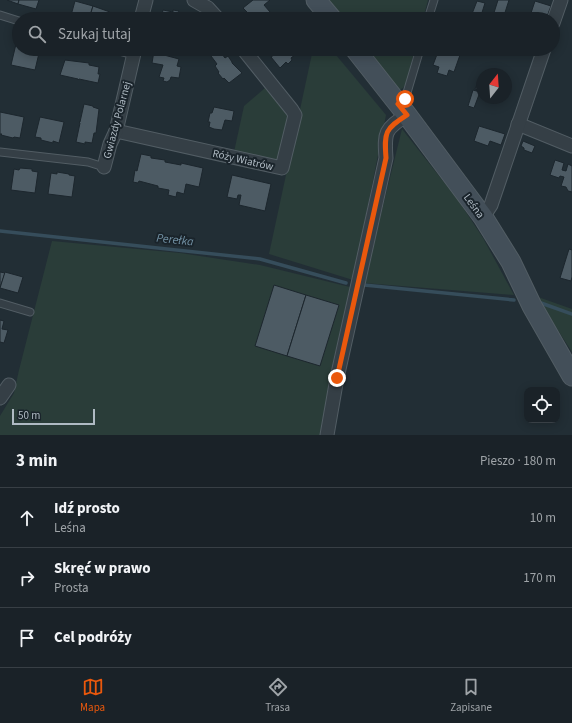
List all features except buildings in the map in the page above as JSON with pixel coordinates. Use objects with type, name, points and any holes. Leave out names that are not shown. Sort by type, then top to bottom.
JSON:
[{"type":"street","points":[[143,12],[146,0]]},
{"type":"street","points":[[194,0],[208,8],[212,12]]},
{"type":"street","points":[[316,0],[326,12]]},
{"type":"street","points":[[557,12],[561,0]]},
{"type":"street","name":"Gwiazdy Polarnej","points":[[104,167],[110,144],[116,131],[133,56]]},
{"type":"street","name":"Róży Wiatrów","points":[[116,131],[282,168],[295,115],[248,56]]},
{"type":"street","name":"Leśna","points":[[361,56],[483,217],[511,262],[532,306],[572,376]]},
{"type":"street","points":[[483,217],[491,205],[542,56]]},
{"type":"street","points":[[327,435],[337,378],[386,158],[384,140],[389,128],[403,110]]},
{"type":"street","points":[[518,124],[572,146]]},
{"type":"street","points":[[0,398],[9,385]]},
{"type":"lane","points":[[430,12],[434,0]]},
{"type":"lane","points":[[0,15],[12,19]]},
{"type":"lane","points":[[403,110],[418,56]]},
{"type":"lane","points":[[0,152],[88,162],[104,167]]},
{"type":"lane","points":[[0,303],[30,312]]},
{"type":"green space","points":[[327,0],[428,0],[425,12],[336,12]]},
{"type":"green space","points":[[311,56],[337,56],[386,115],[353,280],[269,254]]},
{"type":"green space","points":[[370,56],[413,56],[406,83],[403,88],[397,91]]},
{"type":"green space","points":[[265,88],[290,118],[282,156],[273,161],[234,152],[244,106]]},
{"type":"green space","points":[[402,129],[458,200],[483,238],[514,295],[364,283]]},
{"type":"green space","points":[[52,241],[180,253],[260,265],[350,287],[331,372],[320,435],[0,435],[0,416],[14,393]]},
{"type":"green space","points":[[538,297],[572,309],[572,352],[543,307]]},
{"type":"waterway","name":"Perełka","points":[[0,231],[260,259],[346,283]]},
{"type":"waterway","name":"Perełka","points":[[364,285],[514,300]]},
{"type":"waterway","name":"Perełka","points":[[541,303],[572,314]]},
{"type":"route","points":[[337,378],[386,158],[384,140],[392,124],[407,115],[398,104],[405,99]]}]
